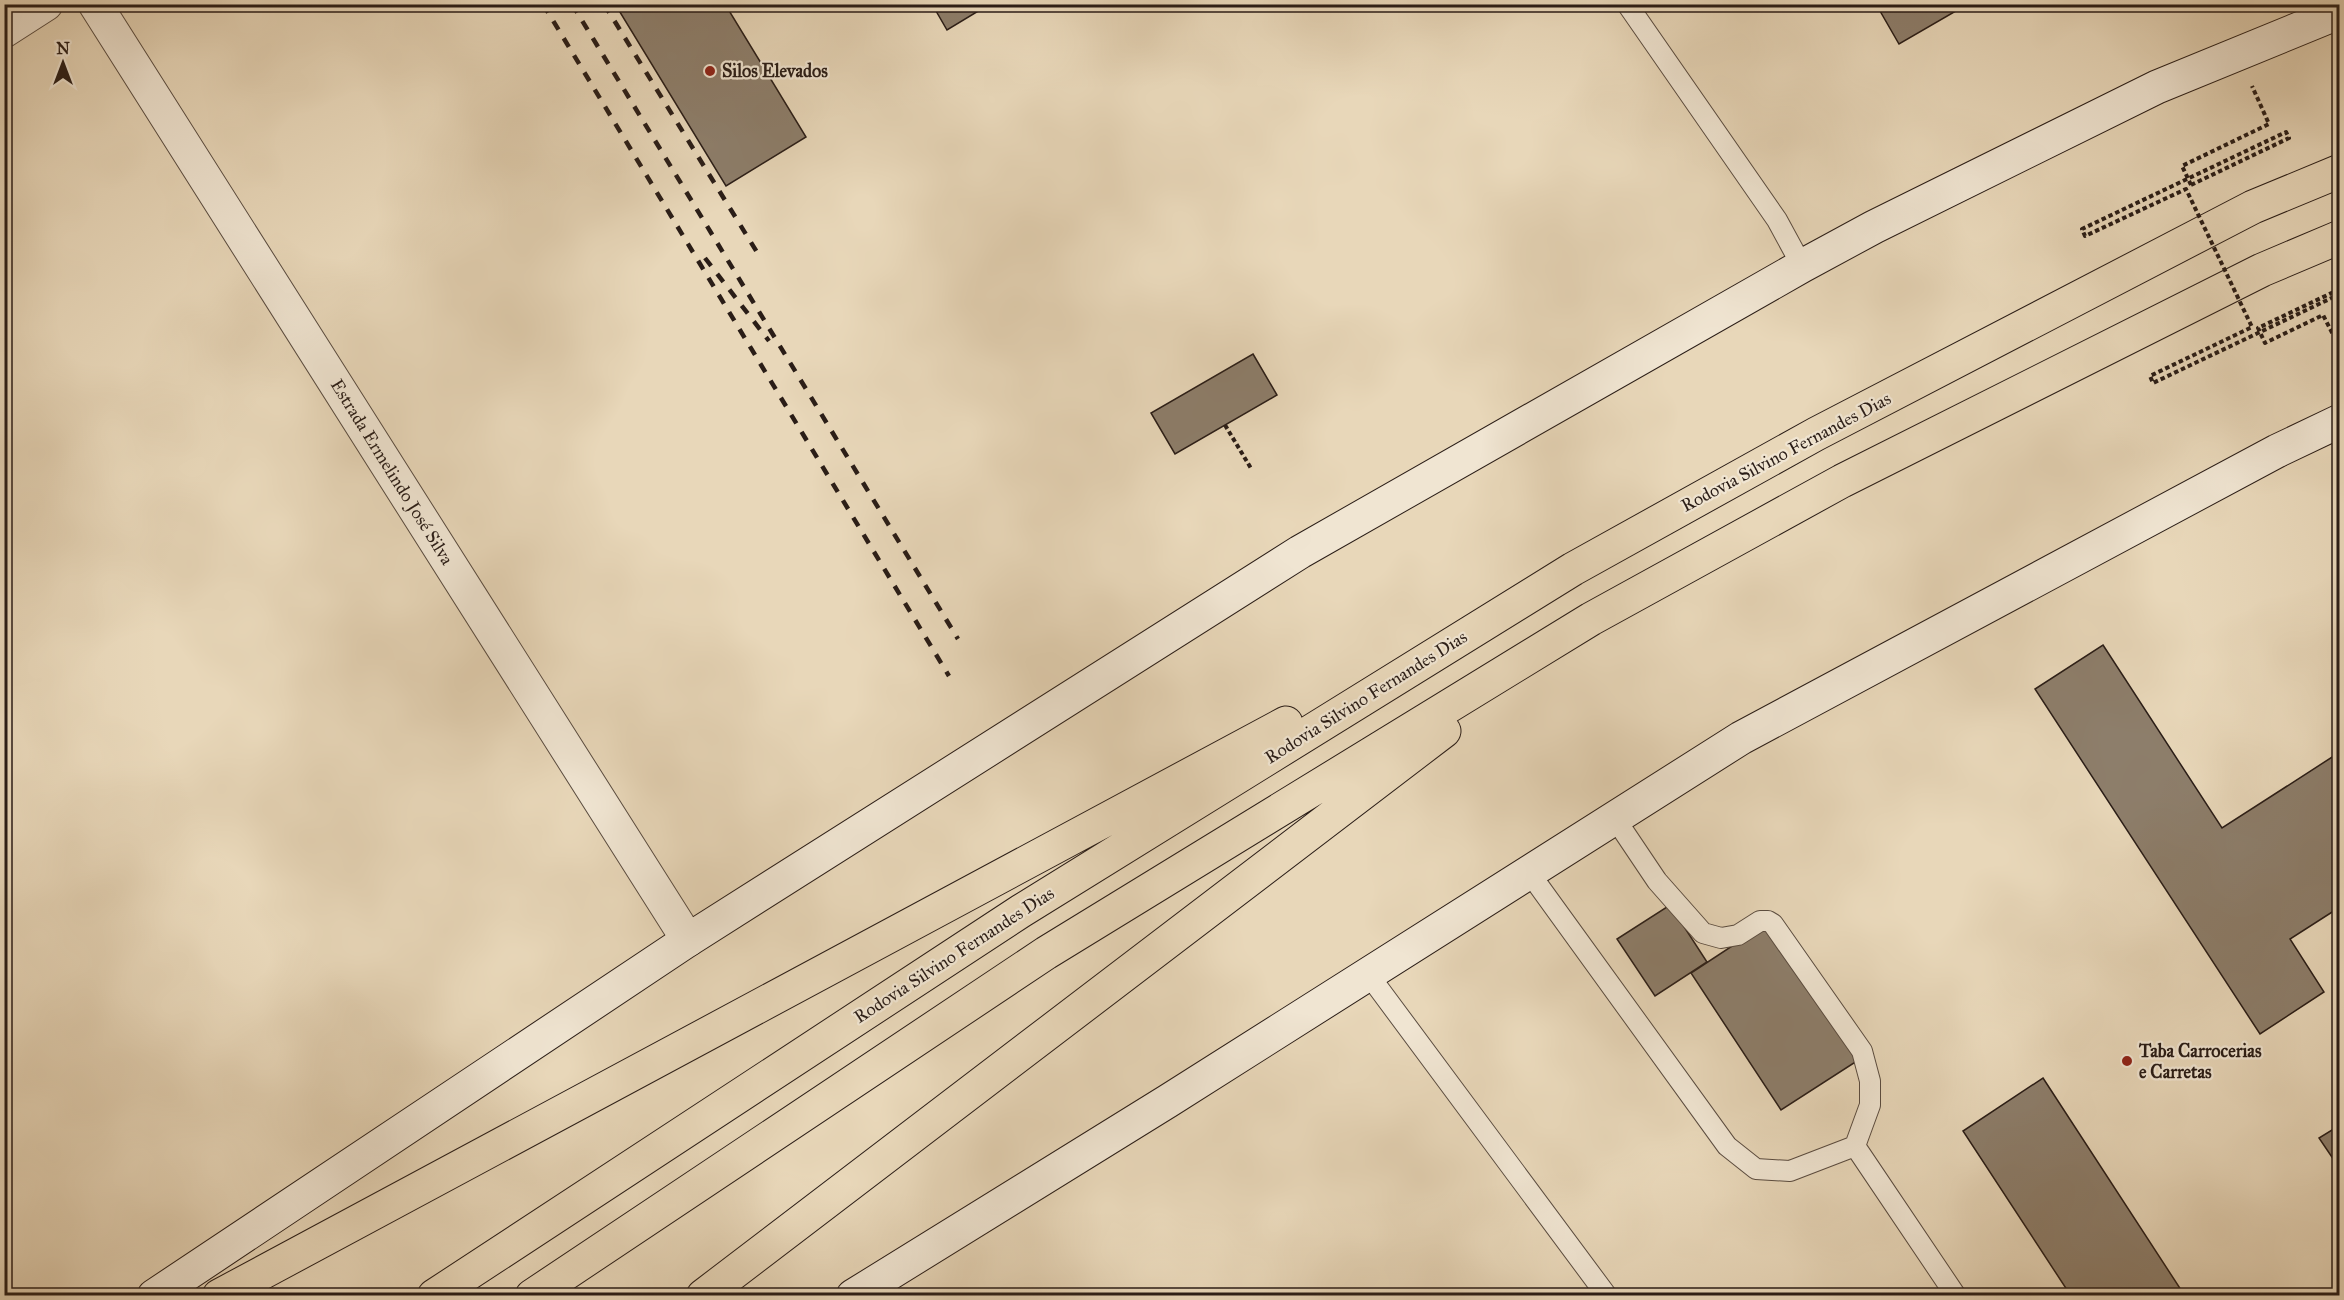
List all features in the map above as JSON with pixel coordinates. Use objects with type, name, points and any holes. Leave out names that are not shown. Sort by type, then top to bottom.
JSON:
[{"type":"highway","name":"Rodovia Silvino Fernandes Dias","points":[[434,1296],[1021,911],[1573,569],[1816,434],[2199,235],[2253,207],[2340,171]]},
{"type":"highway","points":[[532,1296],[1046,953],[1591,619],[1842,481],[2262,270],[2340,237]]},
{"type":"highway","points":[[219,1296],[1573,569]]},
{"type":"highway","points":[[703,1296],[1591,619]]},
{"type":"street","points":[[4,31],[46,4]]},
{"type":"street","name":"Estrada Ermelindo José Silva","points":[[95,4],[688,940]]},
{"type":"street","points":[[154,1296],[688,940],[1300,552],[1874,227],[2146,93],[2340,12]]},
{"type":"street","points":[[853,1296],[1168,1101],[1614,816],[1741,738],[2267,457],[2340,421]]},
{"type":"lane","points":[[1627,4],[1777,220],[1802,266]]},
{"type":"lane","points":[[1528,871],[1727,1146],[1756,1169],[1790,1171],[1856,1146],[1870,1106],[1870,1082],[1862,1051],[1773,924],[1760,921],[1738,934],[1720,938],[1704,933],[1657,881],[1614,816]]},
{"type":"lane","points":[[1368,975],[1606,1296]]},
{"type":"lane","points":[[1856,1146],[1956,1296]]},
{"type":"path","points":[[2238,54],[2269,124],[2182,166],[2191,184],[2289,138],[2286,132],[2082,229],[2085,236],[2186,189],[2252,327],[2150,376],[2153,383],[2340,294]]},
{"type":"path","points":[[2340,289],[2258,328],[2265,343],[2323,315],[2340,348]]},
{"type":"path","points":[[1225,425],[1252,470]]},
{"type":"building","name":"Silos Elevados","points":[[615,4],[725,4],[806,137],[726,186]]},
{"type":"building","points":[[932,4],[990,4],[947,30]]},
{"type":"building","points":[[1876,4],[1968,4],[1899,44]]},
{"type":"building","points":[[1253,354],[1277,395],[1175,454],[1151,413]]},
{"type":"building","points":[[2103,645],[2222,828],[2340,752],[2340,907],[2290,939],[2324,992],[2260,1034],[2035,689]]},
{"type":"building","points":[[1670,905],[1707,962],[1655,996],[1617,939]]},
{"type":"building","points":[[1767,923],[1857,1061],[1781,1110],[1691,973]]},
{"type":"building","points":[[2043,1078],[2185,1296],[2071,1296],[1963,1131]]},
{"type":"building","points":[[2340,1125],[2340,1169],[2319,1138]]},
{"type":"railway","points":[[543,4],[949,676]]},
{"type":"railway","points":[[572,4],[958,639]]},
{"type":"railway","points":[[604,4],[760,257]]},
{"type":"railway","points":[[705,258],[769,341]]},
{"type":"place","name":"Silos Elevados","points":[[710,71]]},
{"type":"place","name":"Taba Carrocerias e Carretas","points":[[2127,1061]]}]
